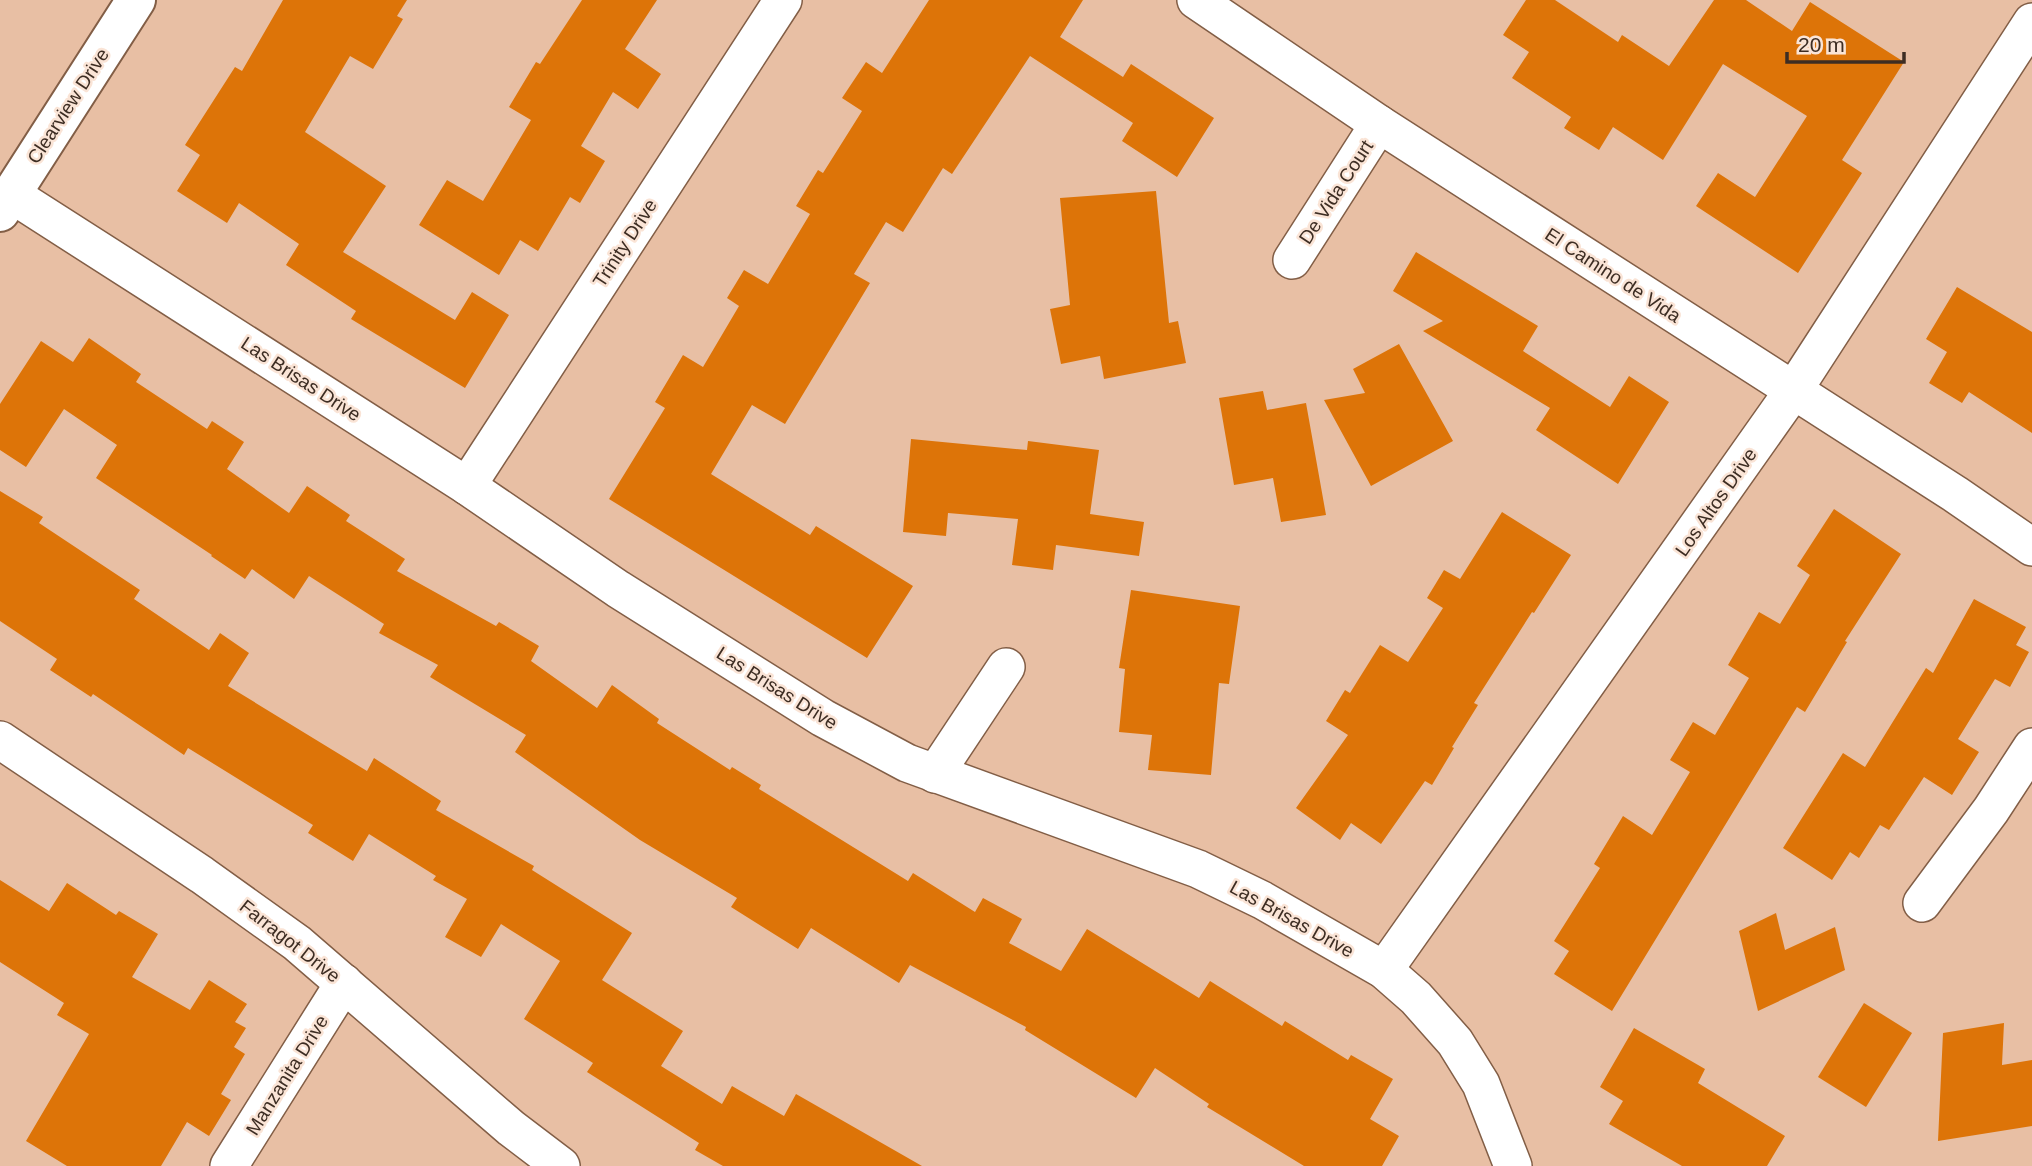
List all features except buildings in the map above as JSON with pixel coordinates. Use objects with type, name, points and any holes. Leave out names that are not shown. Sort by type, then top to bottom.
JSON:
[{"type":"street","name":"Clearview Drive","points":[[6,203],[136,0]]},
{"type":"street","name":"Trinity Drive","points":[[467,486],[783,0]]},
{"type":"street","name":"El Camino de Vida","points":[[1196,0],[1379,124],[1955,494],[2032,547]]},
{"type":"street","name":"Los Altos Drive","points":[[1384,971],[1793,391],[2032,23]]},
{"type":"street","name":"De Vida Court","points":[[1292,260],[1379,124]]},
{"type":"street","name":"Las Brisas Drive","points":[[6,203],[467,486],[618,589],[823,718],[908,763],[935,774],[1198,869],[1274,907],[1384,971],[1416,998],[1455,1042],[1481,1084],[1513,1166]]},
{"type":"street","points":[[935,774],[1006,667]]},
{"type":"street","name":"Farragot Drive","points":[[0,740],[202,874],[297,943],[511,1128],[561,1166]]},
{"type":"street","points":[[1922,903],[1991,810],[2032,747]]},
{"type":"street","name":"Manzanita Drive","points":[[229,1166],[344,983]]}]
